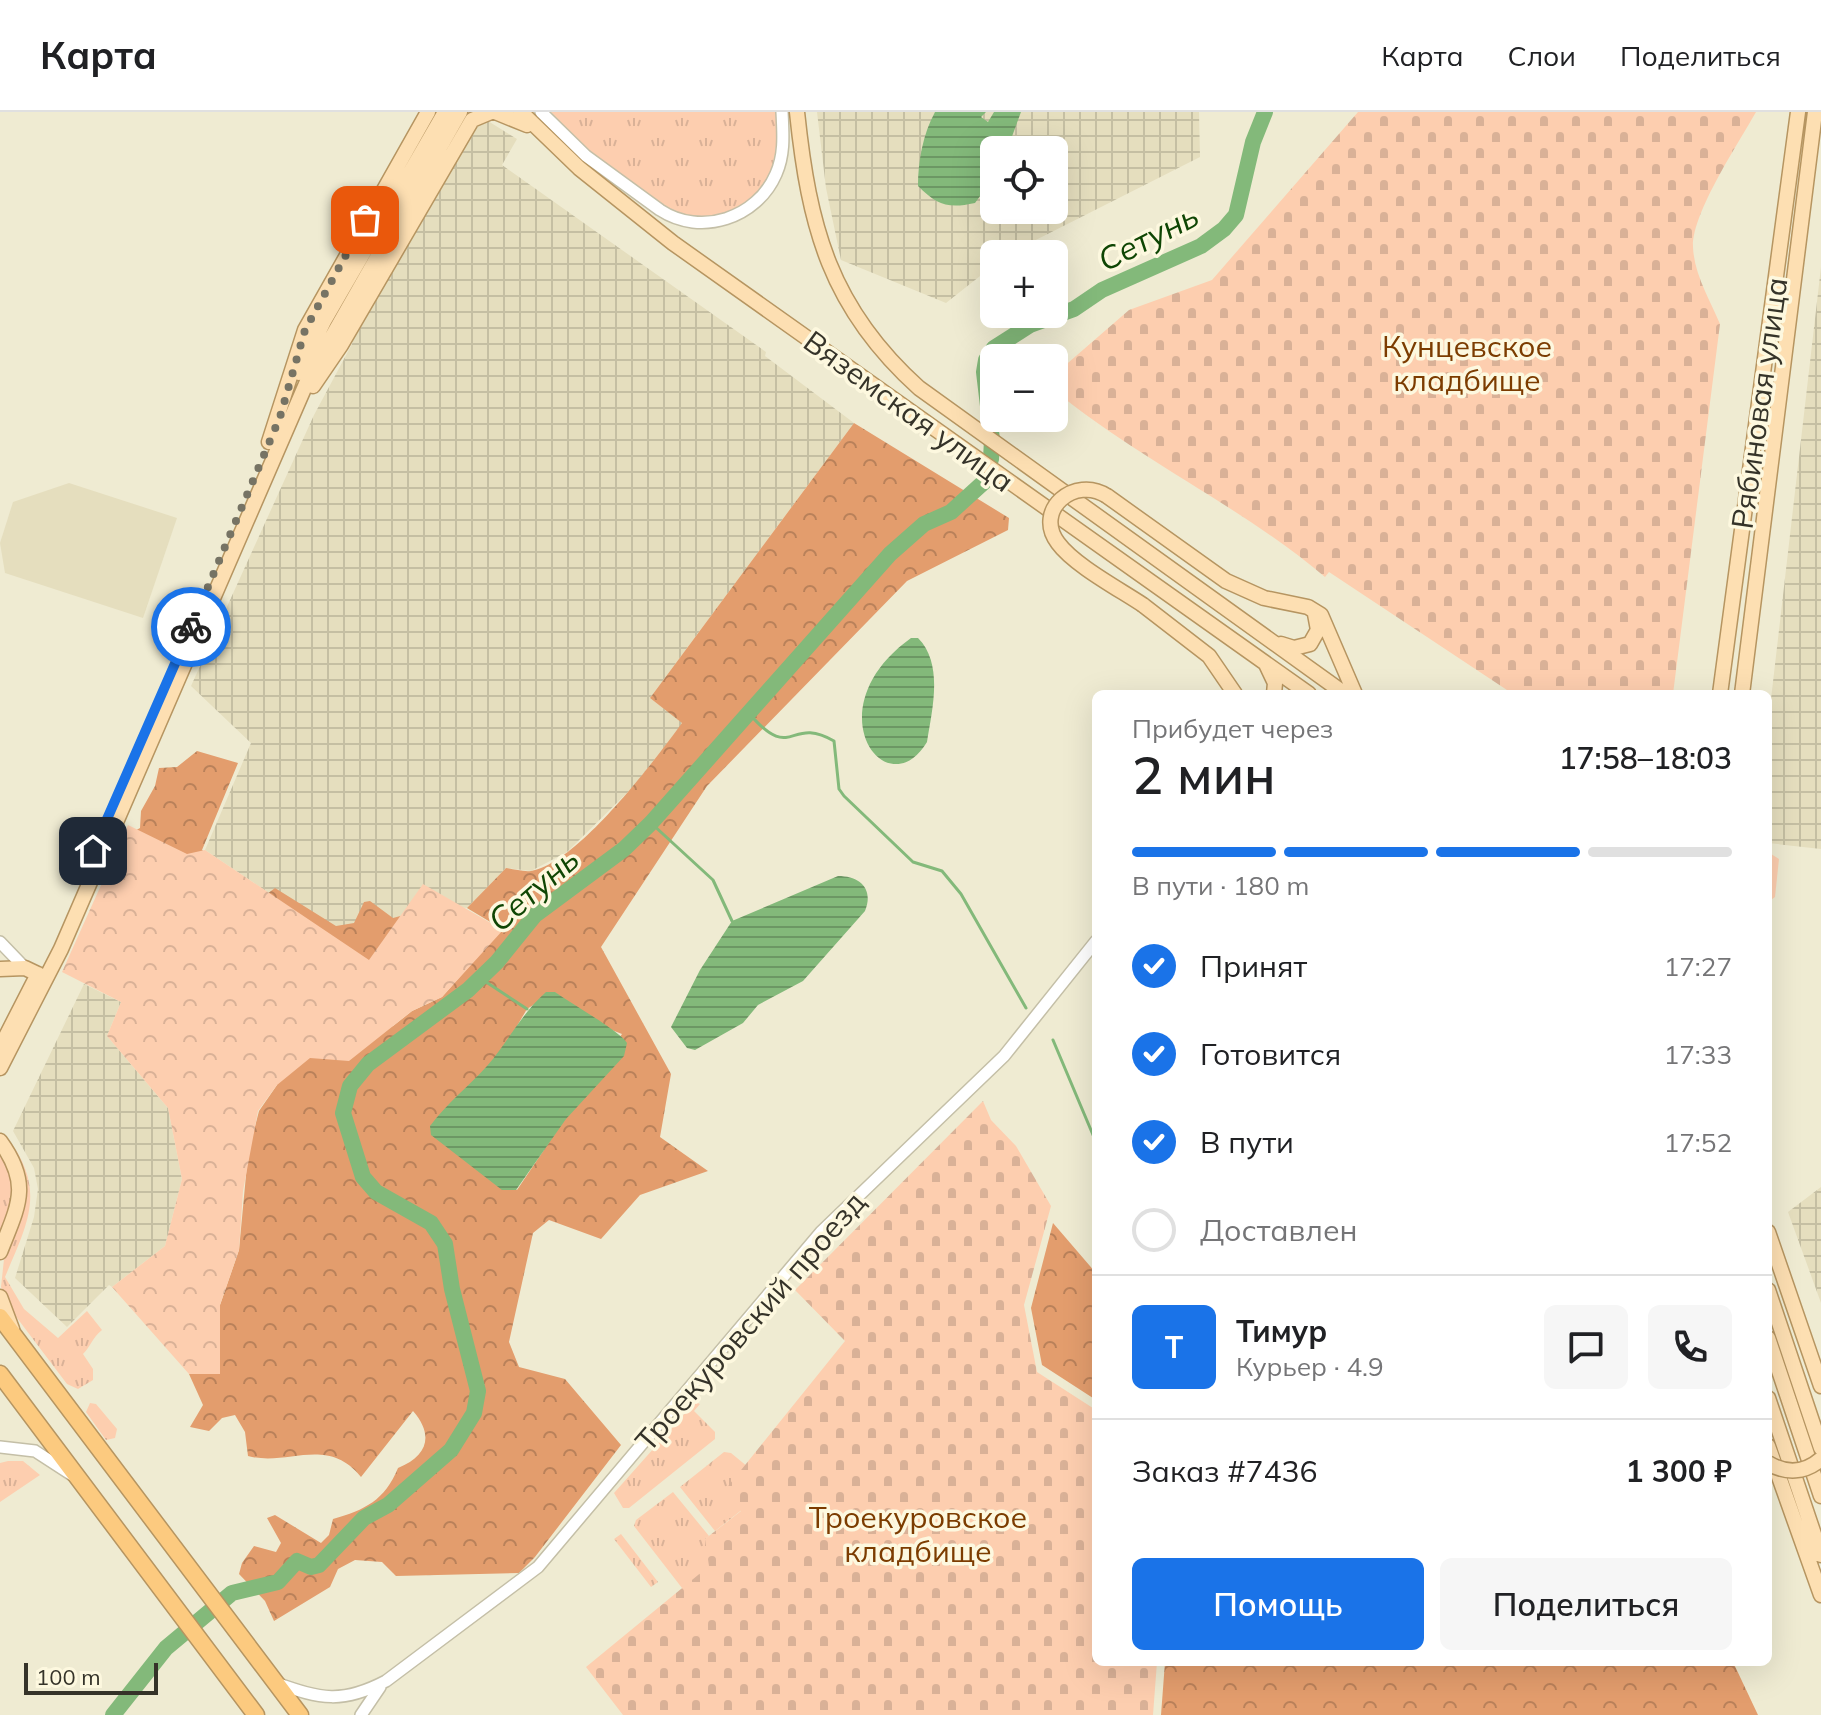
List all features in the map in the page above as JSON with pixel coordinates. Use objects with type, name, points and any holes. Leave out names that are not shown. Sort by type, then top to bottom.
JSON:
[{"type":"highway","points":[[0,1317],[300,1715]]},
{"type":"highway","points":[[0,1374],[256,1715]]},
{"type":"main road","points":[[280,417],[305,330],[325,289],[428,112]]},
{"type":"main road","points":[[0,1048],[309,377],[445,112]]},
{"type":"main road","points":[[0,1068],[37,973],[324,321],[388,222],[469,115],[493,112],[519,119],[540,133]]},
{"type":"main road","name":"Вяземская улица","points":[[521,112],[540,133],[673,243],[1303,690]]},
{"type":"main road","name":"Вяземская улица","points":[[797,112],[807,191],[836,284],[859,324],[888,360],[919,388],[1340,690]]},
{"type":"main road","name":"Рябиновая улица","points":[[1719,690],[1798,112]]},
{"type":"main road","name":"Рябиновая улица","points":[[1743,690],[1815,112]]},
{"type":"main road","points":[[279,443],[341,345],[469,115]]},
{"type":"main road","points":[[1232,690],[1209,656],[1063,549],[1053,535],[1053,511],[1063,497],[1085,488],[1107,496],[1226,581],[1264,598],[1314,610],[1327,626],[1353,690]]},
{"type":"main road","points":[[1276,643],[1294,648],[1310,644],[1318,630],[1314,610]]},
{"type":"main road","points":[[1263,661],[1273,676],[1274,690]]},
{"type":"main road","points":[[0,969],[37,973]]},
{"type":"main road","points":[[0,1141],[20,1180],[20,1198],[0,1252]]},
{"type":"main road","points":[[1772,1244],[1821,1386]]},
{"type":"main road","points":[[0,1297],[15,1337]]},
{"type":"main road","points":[[1772,1302],[1821,1448]]},
{"type":"main road","points":[[1772,1350],[1821,1496]]},
{"type":"main road","points":[[1772,1410],[1821,1555]]},
{"type":"main road","points":[[1772,1457],[1821,1595]]},
{"type":"main road","points":[[1772,1465],[1798,1471],[1821,1459]]},
{"type":"street","points":[[541,112],[586,156],[660,210],[670,217],[698,223],[739,214],[761,197],[781,160],[782,112]]},
{"type":"street","points":[[0,942],[37,973]]},
{"type":"street","name":"Троекуровский проезд","points":[[275,1683],[306,1694],[341,1698],[386,1681],[538,1567],[821,1232],[1004,1056],[1092,946]]},
{"type":"street","points":[[0,1447],[35,1451],[83,1483]]},
{"type":"street","name":"Троекуровский проезд","points":[[361,1715],[386,1681]]},
{"type":"shaded area","points":[[817,112],[1199,112],[1200,157],[1068,224],[1068,136],[980,136],[980,224],[1067,224],[1036,240],[980,240],[980,276],[946,303],[841,260],[826,188]]},
{"type":"shaded area","points":[[935,112],[986,112],[981,117],[988,122],[994,112],[1021,112],[1012,136],[980,136],[980,196],[975,203],[957,206],[944,204],[931,198],[918,186],[927,129]]},
{"type":"shaded area","points":[[488,121],[517,139],[502,165],[766,352],[765,356],[854,423],[650,698],[683,723],[633,787],[567,852],[531,871],[506,868],[467,908],[457,907],[370,961],[205,850],[251,743],[191,686],[314,415],[352,344],[358,320],[476,122]]},
{"type":"shaded area","points":[[1821,267],[1821,849],[1772,843],[1772,690]]},
{"type":"shaded area","points":[[69,483],[177,518],[143,618],[5,573],[0,543],[13,502]]},
{"type":"shaded area","points":[[911,638],[918,638],[931,661],[934,688],[931,716],[927,742],[911,760],[894,764],[878,757],[867,742],[862,720],[866,694],[882,666]]},
{"type":"shaded area","points":[[838,876],[853,878],[863,885],[868,896],[865,911],[803,981],[758,1005],[743,1023],[695,1050],[687,1048],[671,1027],[700,970],[732,921]]},
{"type":"shaded area","points":[[84,984],[121,1002],[107,1036],[168,1108],[182,1179],[165,1246],[112,1287],[109,1285],[67,1327],[15,1278],[34,1217],[38,1189],[34,1168],[13,1131]]},
{"type":"shaded area","points":[[546,992],[555,992],[605,1024],[627,1043],[624,1056],[566,1119],[516,1190],[502,1190],[431,1135],[430,1126],[487,1066],[529,1009]]},
{"type":"shaded area","points":[[1821,1187],[1821,1303],[1788,1212]]},
{"type":"green space","points":[[551,112],[776,112],[774,161],[764,183],[747,201],[722,214],[695,217],[677,212],[637,189],[580,142]]},
{"type":"green space","name":"Кунцевское кладбище","points":[[1358,112],[1756,112],[1708,198],[1693,247],[1703,287],[1720,324],[1674,690],[1507,690],[1329,572],[1325,577],[1259,528],[1120,439],[1068,401],[1068,363],[1129,310],[1212,280]]},
{"type":"green space","points":[[854,423],[1009,518],[1008,530],[907,581],[707,786],[601,947],[671,1074],[660,1137],[708,1171],[640,1195],[601,1239],[549,1220],[533,1233],[509,1342],[519,1367],[565,1379],[621,1445],[535,1557],[519,1573],[396,1576],[382,1562],[355,1560],[338,1569],[330,1587],[274,1621],[265,1601],[239,1574],[242,1563],[254,1546],[276,1552],[281,1543],[267,1518],[275,1515],[321,1543],[329,1535],[333,1519],[355,1512],[380,1496],[398,1468],[421,1451],[425,1436],[424,1428],[413,1411],[361,1477],[348,1464],[321,1455],[278,1458],[248,1456],[245,1432],[235,1415],[222,1418],[209,1431],[190,1427],[203,1405],[189,1374],[220,1374],[220,1305],[239,1250],[248,1154],[259,1111],[277,1085],[262,1059],[393,1026],[412,1011],[442,997],[502,929],[467,908],[506,868],[531,871],[550,864],[570,850],[614,808],[682,723],[650,698]],"holes":[[[554,992],[604,1027],[622,1034],[517,1190],[432,1135],[507,1043],[527,1009]]]},
{"type":"green space","points":[[197,751],[238,763],[202,850],[267,894],[275,888],[336,926],[354,923],[364,902],[370,901],[393,918],[404,915],[368,979],[129,834],[140,828],[141,811],[155,786],[159,768],[177,767]]},
{"type":"green space","points":[[128,825],[187,854],[205,850],[369,960],[423,884],[503,930],[442,997],[412,1011],[349,1061],[310,1058],[277,1085],[258,1111],[243,1191],[239,1250],[220,1305],[220,1374],[189,1374],[112,1287],[165,1246],[182,1179],[168,1108],[107,1036],[121,1002],[62,972]]},
{"type":"green space","points":[[1772,855],[1779,859],[1775,897],[1772,899]]},
{"type":"green space","name":"Троекуровское кладбище","points":[[983,1101],[991,1120],[1016,1146],[1051,1206],[1024,1305],[1037,1372],[1092,1407],[1092,1666],[1157,1666],[1153,1715],[623,1715],[586,1667],[709,1566],[705,1539],[741,1511],[725,1490],[845,1341],[795,1290]]},
{"type":"green space","points":[[7,1137],[27,1174],[30,1206],[21,1239],[5,1277],[24,1309],[58,1338],[87,1311],[102,1330],[83,1354],[93,1369],[93,1380],[78,1389],[67,1384],[11,1310],[1,1287],[5,1250],[23,1206],[4,1138]]},
{"type":"green space","points":[[0,1154],[10,1172],[14,1193],[11,1214],[0,1232]]},
{"type":"green space","points":[[1053,1223],[1092,1268],[1092,1397],[1042,1365],[1031,1308]]},
{"type":"green space","points":[[695,1402],[700,1404],[694,1411],[715,1432],[715,1439],[629,1508],[623,1508],[614,1493]]},
{"type":"green space","points":[[90,1403],[96,1404],[117,1429],[115,1438],[106,1440],[86,1412]]},
{"type":"green space","points":[[724,1452],[731,1453],[748,1467],[748,1505],[715,1531],[680,1487]]},
{"type":"green space","points":[[23,1461],[40,1475],[0,1502],[0,1463]]},
{"type":"green space","points":[[673,1492],[709,1536],[705,1539],[733,1572],[682,1588],[634,1526],[636,1520]]},
{"type":"green space","points":[[621,1534],[658,1582],[651,1587],[614,1539]]},
{"type":"green space","points":[[1165,1666],[1735,1666],[1758,1715],[1161,1715]]},
{"type":"waterway","name":"Сетунь","points":[[113,1715],[166,1648],[232,1593],[278,1582],[297,1561],[311,1567],[319,1565],[364,1518],[388,1505],[451,1450],[474,1413],[478,1391],[452,1289],[445,1244],[431,1223],[376,1192],[363,1177],[343,1113],[350,1086],[368,1064],[468,990],[497,962],[535,915],[624,849],[651,823],[890,554],[924,524],[951,512],[984,482],[991,459],[992,440],[984,372],[986,360],[994,348],[1030,325],[1074,309],[1102,290],[1201,246],[1224,229],[1236,215],[1253,142],[1265,112]]},
{"type":"waterway","points":[[747,711],[774,735],[783,738],[819,734],[834,741],[839,789],[844,796],[913,862],[942,871],[961,894],[1026,1008]]},
{"type":"waterway","points":[[651,823],[713,880],[732,921]]},
{"type":"waterway","points":[[480,978],[527,1009]]},
{"type":"waterway","points":[[1053,1040],[1092,1133]]},
{"type":"way so far","points":[[191,627],[280,417],[305,330],[365,220]]},
{"type":"route","points":[[93,851],[191,627]]}]
